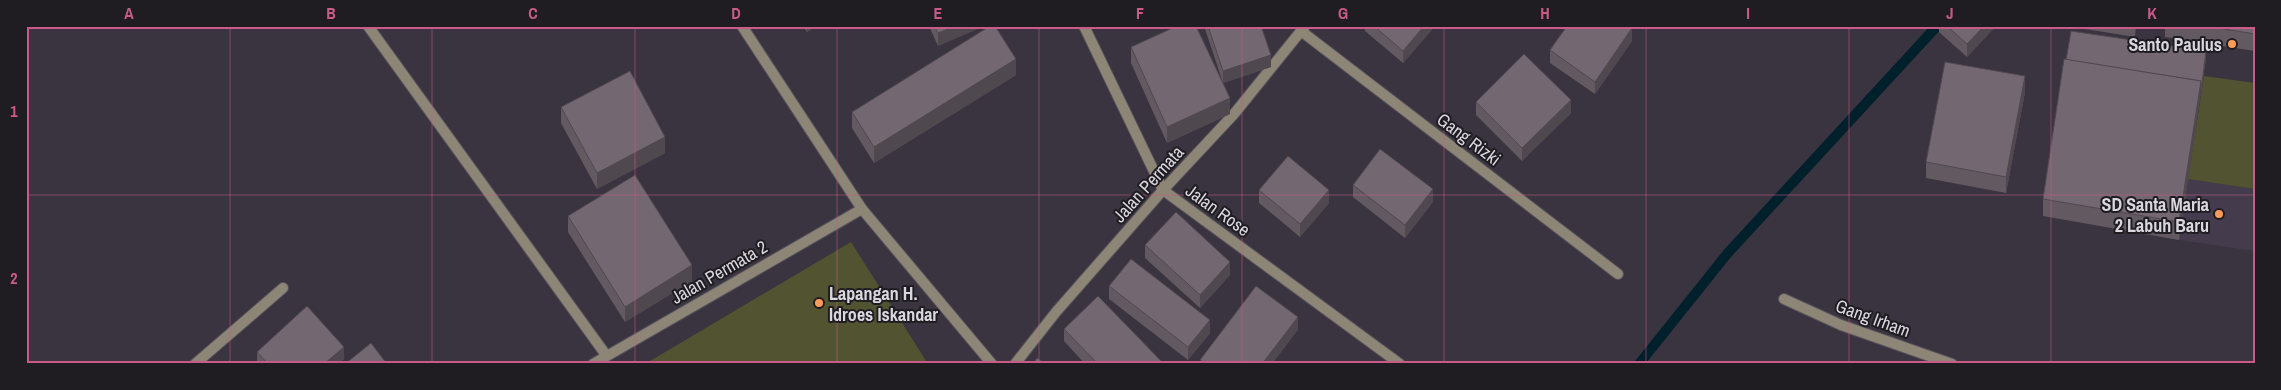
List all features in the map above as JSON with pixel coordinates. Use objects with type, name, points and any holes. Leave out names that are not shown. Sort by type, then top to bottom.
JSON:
[{"type":"street","points":[[368,26],[606,356]]},
{"type":"street","points":[[742,26],[862,209],[992,364]]},
{"type":"street","name":"Jalan Rose","points":[[1084,26],[1163,190],[1400,364]]},
{"type":"street","name":"Jalan Permata","points":[[1015,364],[1056,312],[1270,72],[1303,28]]},
{"type":"street","name":"Gang Rizki","points":[[1303,28],[1618,274]]},
{"type":"street","name":"Jalan Permata 2","points":[[593,364],[862,209]]},
{"type":"street","points":[[195,364],[283,288]]},
{"type":"street","name":"Gang Irham","points":[[1784,299],[1841,325],[1952,364]]},
{"type":"shaded area","name":"SD Santa Maria 2 Labuh Baru","points":[[2188,179],[2255,189],[2255,251],[2179,240]]},
{"type":"green space","points":[[2204,76],[2255,83],[2255,189],[2188,179]]},
{"type":"green space","name":"Lapangan H. Idroes Iskandar","points":[[851,242],[928,364],[645,364]]},
{"type":"building","points":[[934,26],[955,26],[938,33]]},
{"type":"building","points":[[990,26],[995,26],[1016,59],[874,147],[852,112]]},
{"type":"building","points":[[1177,26],[1196,26],[1230,98],[1167,127],[1131,47]]},
{"type":"building","points":[[1208,26],[1261,26],[1271,55],[1223,71]]},
{"type":"building","points":[[1374,26],[1424,26],[1403,51]]},
{"type":"building","points":[[1567,26],[1630,26],[1632,28],[1595,82],[1550,50]]},
{"type":"building","points":[[1947,26],[1984,26],[1967,44]]},
{"type":"building","points":[[2114,26],[2135,26],[2135,29]]},
{"type":"building","points":[[2206,26],[2255,26],[2255,34]]},
{"type":"building","points":[[2071,31],[2206,51],[2201,91],[2201,81],[2066,60]]},
{"type":"building","points":[[1524,54],[1571,100],[1522,148],[1476,102]]},
{"type":"building","points":[[2064,59],[2201,81],[2179,222],[2043,199]]},
{"type":"building","points":[[1945,62],[2025,76],[2006,177],[1926,162]]},
{"type":"building","points":[[630,71],[665,137],[597,173],[561,107]]},
{"type":"building","points":[[1380,149],[1433,189],[1405,225],[1353,185]]},
{"type":"building","points":[[1288,156],[1329,190],[1300,224],[1259,190]]},
{"type":"building","points":[[635,175],[692,265],[625,307],[568,216]]},
{"type":"building","points":[[1176,212],[1230,262],[1200,295],[1145,245]]},
{"type":"building","points":[[1131,259],[1210,320],[1188,347],[1109,286]]},
{"type":"building","points":[[1256,286],[1298,317],[1262,364],[1205,364],[1200,360]]},
{"type":"building","points":[[1098,296],[1164,364],[1098,364],[1064,329]]},
{"type":"building","points":[[307,306],[344,347],[324,364],[268,364],[257,352]]},
{"type":"building","points":[[371,343],[387,364],[345,364]]},
{"type":"building","points":[[1037,358],[1045,364],[1033,364]]},
{"type":"waterway","points":[[1639,364],[1727,254],[1937,26]]},
{"type":"place","name":"Santo Paulus","points":[[2232,44]]},
{"type":"place","name":"SD Santa Maria 2 Labuh Baru","points":[[2219,214]]},
{"type":"place","name":"Lapangan H. Idroes Iskandar","points":[[819,303]]}]
